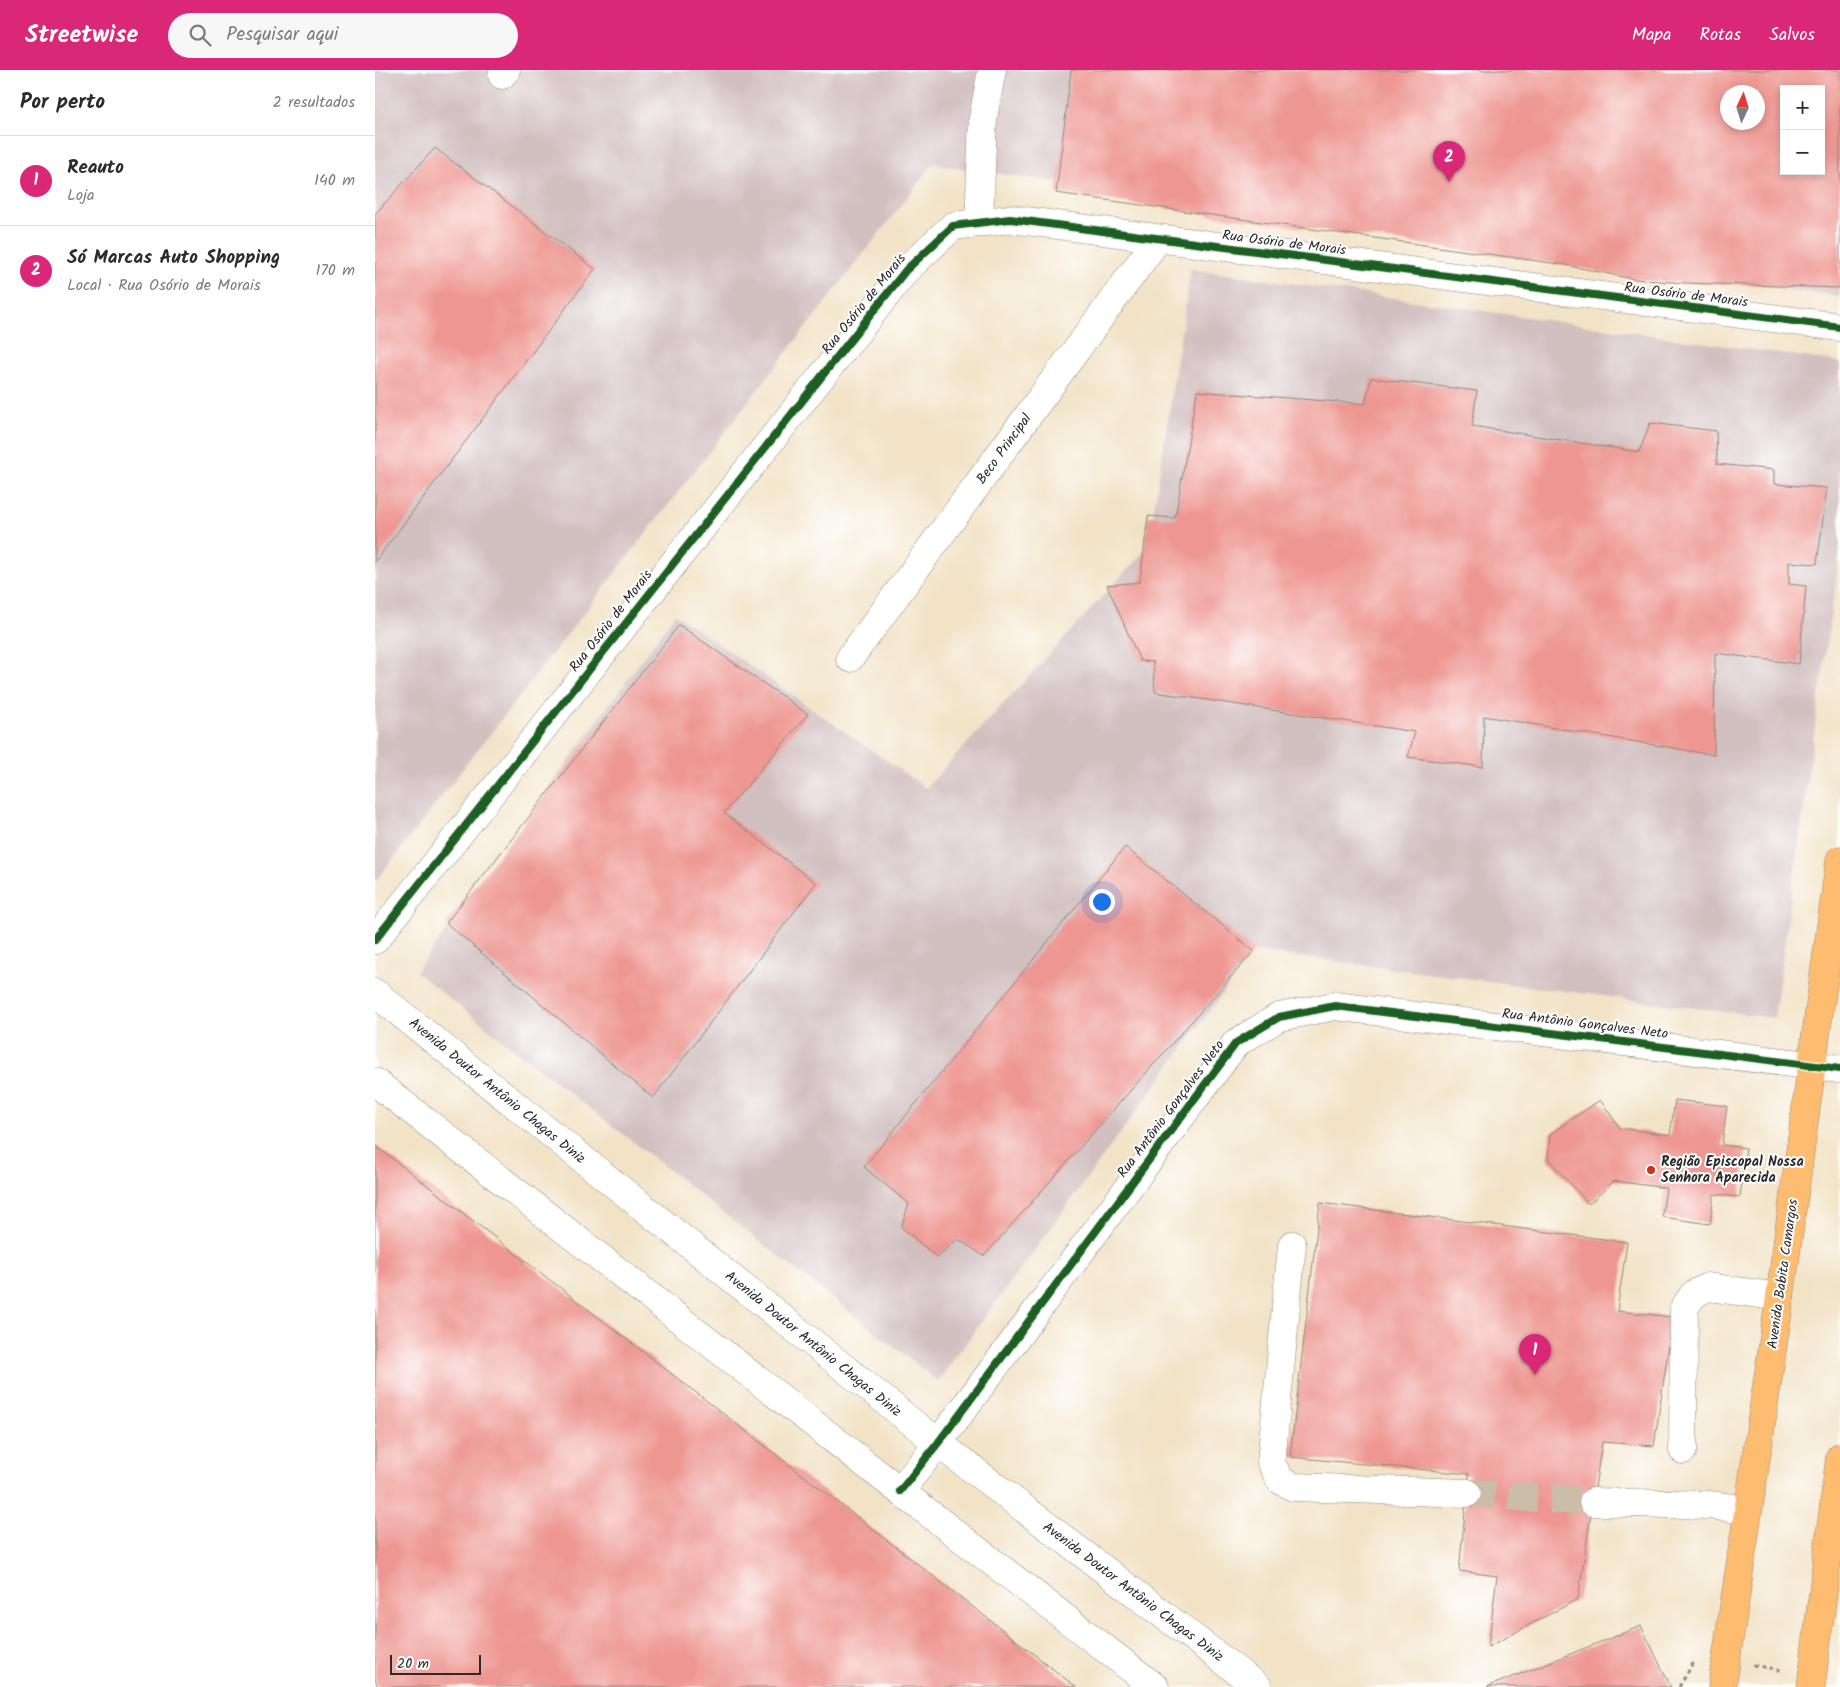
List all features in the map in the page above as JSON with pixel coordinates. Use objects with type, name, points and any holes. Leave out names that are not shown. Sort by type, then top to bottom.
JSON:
[{"type":"main road","name":"Avenida Babita Camargos","points":[[1722,1687],[1780,1297],[1840,860]]},
{"type":"main road","points":[[1811,1681],[1840,1457]]},
{"type":"street","points":[[979,223],[983,118],[992,70]]},
{"type":"street","name":"Rua Osório de Morais","points":[[375,940],[906,270],[953,226],[1010,219],[1157,240],[1840,327]]},
{"type":"street","name":"Beco Principal","points":[[850,658],[1157,240]]},
{"type":"street","name":"Avenida Doutor Antônio Chagas Diniz","points":[[375,993],[938,1443],[1258,1687]]},
{"type":"street","name":"Rua Antônio Gonçalves Neto","points":[[900,1491],[938,1443],[1235,1043],[1279,1017],[1335,1006],[1840,1069]]},
{"type":"street","points":[[375,1082],[1155,1687]]},
{"type":"street","points":[[1292,1245],[1271,1463],[1280,1480],[1293,1487],[1467,1493]]},
{"type":"street","points":[[1683,1450],[1685,1308],[1694,1294],[1708,1287],[1780,1297]]},
{"type":"street","points":[[1593,1502],[1709,1505],[1747,1510]]},
{"type":"path","points":[[1725,1660],[1811,1681]]},
{"type":"shaded area","points":[[375,70],[1840,70],[1840,297],[933,164],[375,882]]},
{"type":"shaded area","points":[[1191,269],[1840,362],[1840,549],[1774,1018],[1254,951],[938,1381],[416,972],[675,614],[926,788],[1148,547]]},
{"type":"building","points":[[1071,70],[1840,70],[1840,288],[1686,283],[1633,279],[1566,265],[1056,193]]},
{"type":"building","points":[[435,148],[595,269],[375,562],[375,214]]},
{"type":"building","points":[[1371,378],[1477,391],[1472,426],[1639,452],[1650,423],[1716,431],[1717,464],[1774,470],[1774,484],[1827,488],[1817,564],[1789,562],[1789,584],[1806,586],[1799,664],[1715,653],[1714,755],[1484,716],[1483,767],[1408,757],[1415,732],[1155,692],[1153,662],[1140,661],[1107,585],[1140,582],[1148,516],[1175,518],[1197,391],[1365,404]]},
{"type":"building","points":[[679,625],[808,714],[724,813],[816,883],[653,1098],[446,923]]},
{"type":"building","points":[[1125,847],[1254,951],[984,1256],[958,1239],[937,1257],[901,1227],[909,1204],[864,1167]]},
{"type":"building","name":"Região Episcopal Nossa Senhora Aparecida","points":[[1600,1100],[1620,1128],[1670,1135],[1675,1100],[1727,1106],[1722,1145],[1746,1148],[1740,1197],[1714,1194],[1710,1224],[1662,1217],[1666,1188],[1614,1181],[1589,1204],[1548,1159],[1550,1134]]},
{"type":"building","points":[[375,1145],[1076,1687],[378,1687],[375,1679]]},
{"type":"building","points":[[1320,1203],[1627,1242],[1617,1311],[1673,1317],[1654,1446],[1602,1442],[1578,1599],[1488,1647],[1497,1576],[1459,1571],[1469,1474],[1290,1457]]},
{"type":"building","points":[[1641,1626],[1671,1687],[1487,1687]]},
{"type":"tunnel","points":[[1467,1493],[1593,1502]]},
{"type":"cycle path","points":[[375,940],[906,270],[953,226],[1010,219],[1840,327]]},
{"type":"cycle path","points":[[900,1491],[938,1443],[1236,1043],[1279,1017],[1335,1006],[1840,1069]]},
{"type":"place","name":"Só Marcas Auto Shopping","points":[[1449,182]]},
{"type":"place","name":"Região Episcopal Nossa Senhora Aparecida","points":[[1651,1170]]},
{"type":"place","name":"Reauto","points":[[1535,1375]]}]
